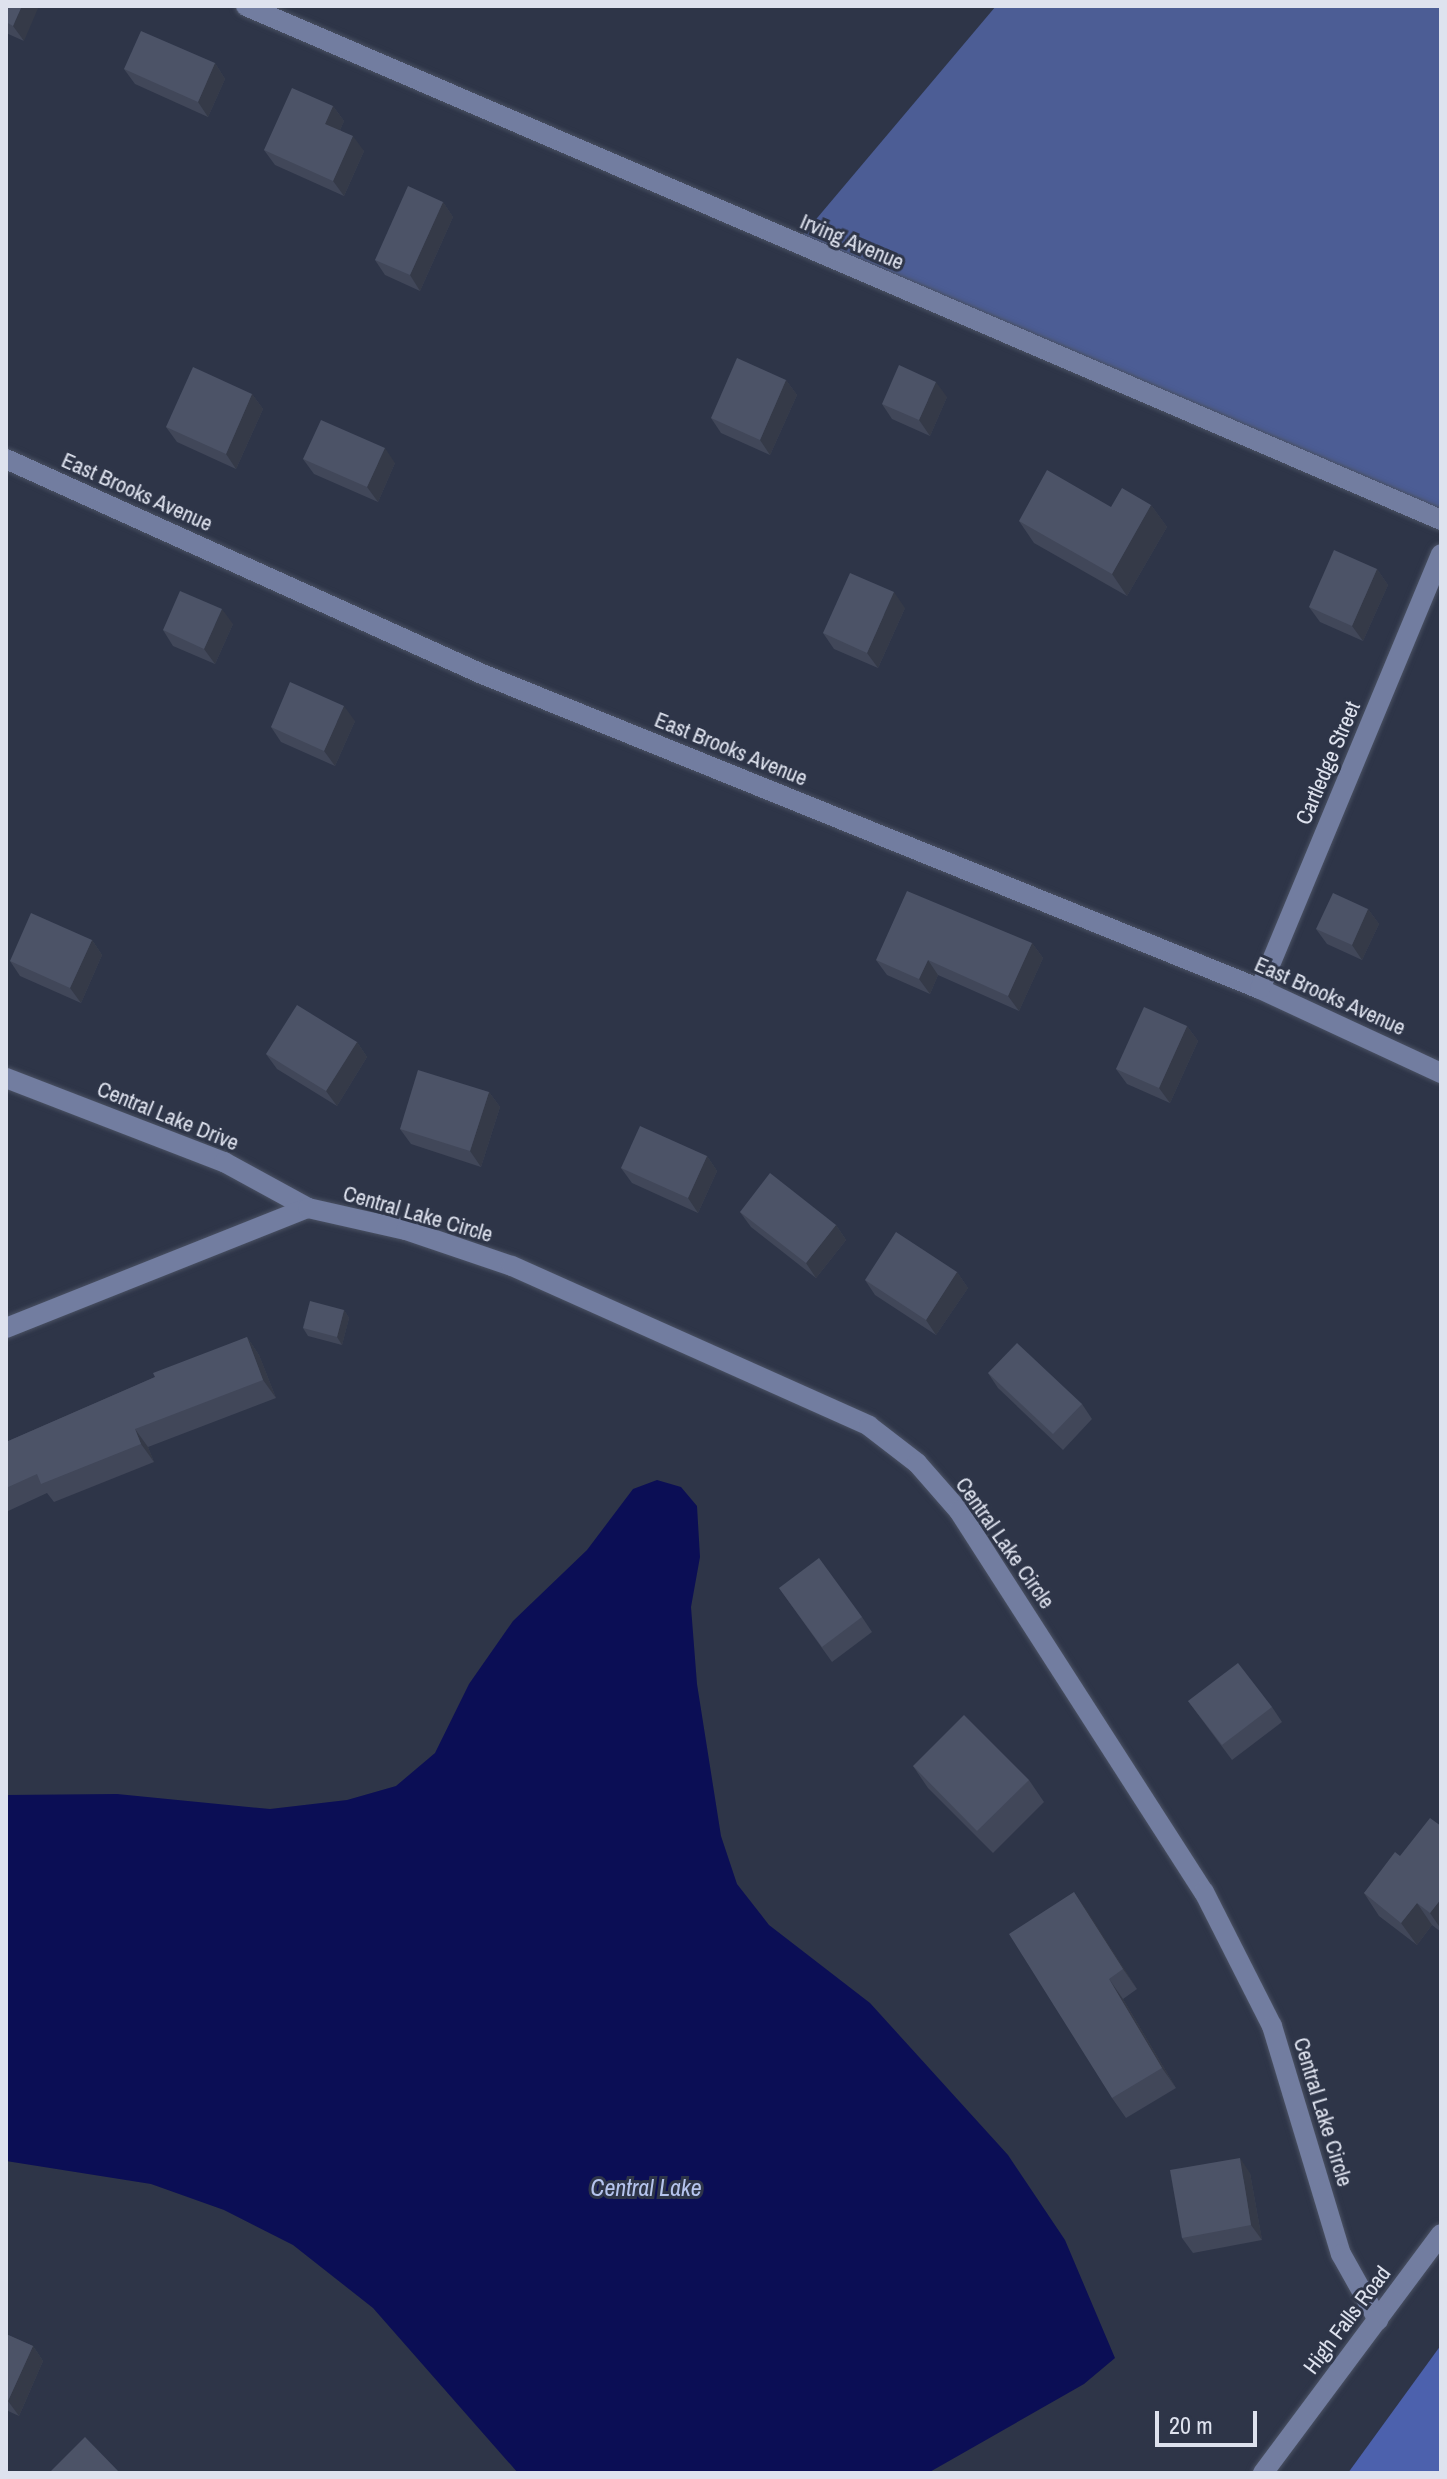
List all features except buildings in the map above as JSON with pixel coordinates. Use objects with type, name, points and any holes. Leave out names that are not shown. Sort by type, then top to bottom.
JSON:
[{"type":"street","name":"Irving Avenue","points":[[246,6],[1441,520]]},
{"type":"street","name":"East Brooks Avenue","points":[[6,459],[482,674],[1260,989],[1441,1073]]},
{"type":"street","name":"Cartledge Street","points":[[1260,989],[1441,554]]},
{"type":"street","name":"Central Lake Drive","points":[[6,1078],[224,1162],[308,1208]]},
{"type":"street","name":"Central Lake Circle","points":[[6,1328],[308,1208],[406,1230],[512,1266],[869,1426],[917,1463],[959,1511],[1204,1892],[1272,2026],[1341,2254],[1378,2320]]},
{"type":"street","name":"High Falls Road","points":[[1263,2473],[1441,2234]]},
{"type":"shaded area","points":[[996,6],[1441,6],[1441,520],[796,243]]},
{"type":"shaded area","points":[[1441,2345],[1441,2473],[1348,2473]]},
{"type":"water","name":"Central Lake","points":[[657,1480],[681,1487],[697,1506],[700,1557],[691,1607],[697,1684],[721,1836],[737,1884],[769,1925],[870,2003],[1008,2155],[1065,2240],[1115,2358],[1084,2384],[928,2473],[518,2473],[373,2308],[293,2245],[224,2210],[151,2184],[6,2161],[6,1795],[117,1794],[270,1809],[347,1800],[396,1786],[435,1753],[469,1684],[513,1621],[587,1550],[633,1489]]}]
